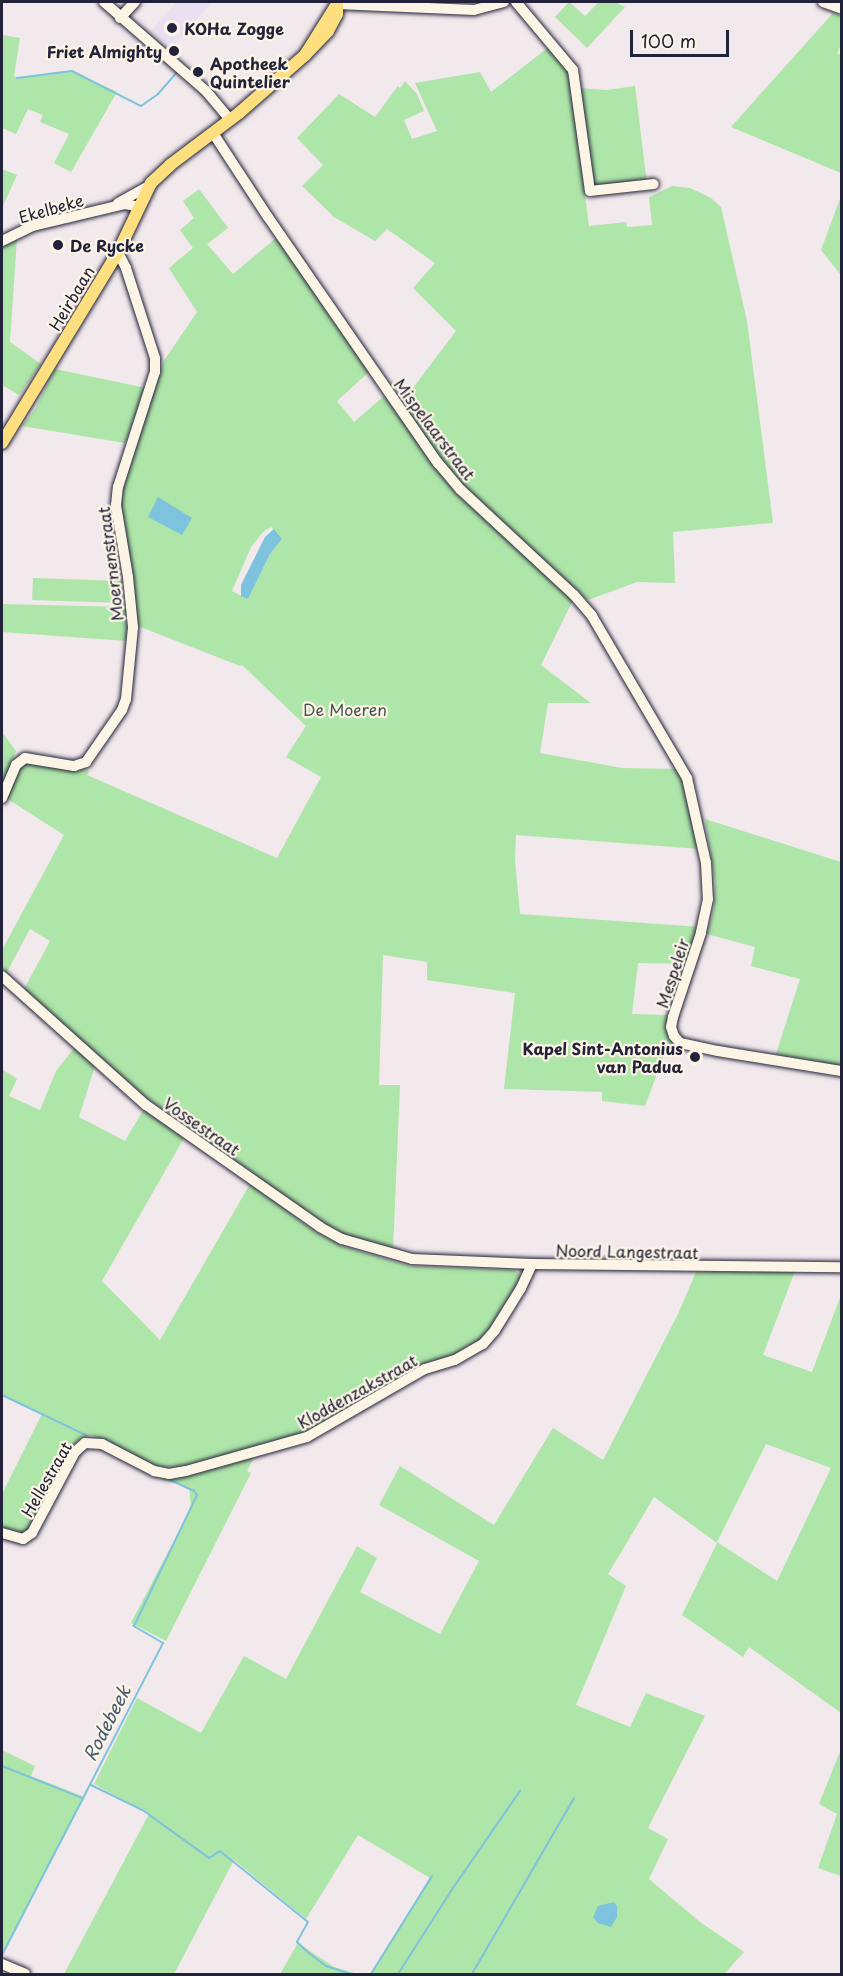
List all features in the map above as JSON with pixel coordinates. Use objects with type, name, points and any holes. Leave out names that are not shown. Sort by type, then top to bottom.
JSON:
[{"type":"main road","name":"Heirbaan","points":[[2,443],[118,252],[150,185],[170,165],[230,120],[305,56],[337,3]]},
{"type":"street","points":[[104,2],[206,91],[230,120]]},
{"type":"street","points":[[120,18],[135,2]]},
{"type":"street","points":[[337,3],[465,10],[489,7],[504,2]]},
{"type":"street","points":[[516,2],[573,70],[590,191],[654,184]]},
{"type":"street","points":[[826,2],[842,9]]},
{"type":"street","name":"Mispelaarstraat","points":[[213,133],[268,217],[438,463],[461,490],[574,595],[592,616],[673,753]]},
{"type":"street","name":"Ekelbeke","points":[[110,208],[150,185]]},
{"type":"street","name":"Ekelbeke","points":[[2,241],[33,226],[110,208],[129,204],[138,210]]},
{"type":"street","name":"Moernenstraat","points":[[2,798],[16,765],[25,758],[74,766],[86,762],[122,710],[127,692],[133,627],[116,505],[118,487],[155,372],[155,358],[126,268],[118,252]]},
{"type":"street","name":"Mespeleir","points":[[673,753],[687,778],[699,822],[706,864],[708,899],[701,933],[673,1017],[671,1028],[674,1036],[680,1043],[708,1049],[842,1071]]},
{"type":"street","name":"Vossestraat","points":[[2,976],[146,1106],[320,1227],[342,1239],[412,1259]]},
{"type":"street","name":"Noord Langestraat","points":[[412,1259],[532,1264],[842,1267]]},
{"type":"street","name":"Kloddenzakstraat","points":[[186,1471],[307,1437],[425,1369],[471,1353],[495,1330],[521,1288],[532,1264]]},
{"type":"street","name":"Hellestraat","points":[[2,1533],[23,1539],[32,1533],[70,1460],[85,1443],[102,1444],[154,1471],[169,1474],[186,1471]]},
{"type":"street","points":[[3,1965],[25,1974]]},
{"type":"shaded area","name":"KOHa Zogge","points":[[176,2],[212,2],[170,50],[150,32]]},
{"type":"green space","points":[[569,2],[585,16],[599,2],[615,2],[625,7],[587,48],[555,17]]},
{"type":"green space","points":[[833,13],[841,16],[841,46],[837,53],[842,56],[841,173],[731,127]]},
{"type":"green space","points":[[2,35],[20,38],[14,76],[17,78],[72,71],[117,92],[71,172],[54,163],[69,134],[40,122],[43,115],[28,109],[16,134],[2,128]]},
{"type":"green space","points":[[550,46],[568,66],[589,226],[626,222],[627,227],[652,225],[649,197],[672,186],[690,188],[711,198],[721,207],[747,321],[773,523],[673,532],[675,583],[637,582],[588,600],[471,493],[444,464],[400,405],[456,331],[413,288],[435,263],[387,229],[375,241],[334,217],[302,186],[323,165],[297,138],[339,94],[375,117],[398,86],[400,88],[405,81],[417,94],[424,111],[404,120],[412,139],[437,131],[415,83],[480,72],[491,92]]},
{"type":"green space","points":[[635,86],[647,184],[593,186],[580,88],[607,90]]},
{"type":"green space","points":[[2,169],[17,175],[2,208]]},
{"type":"green space","name":"De Moeren","points":[[199,189],[228,228],[207,244],[233,274],[276,238],[345,334],[369,372],[337,401],[354,422],[384,396],[435,465],[573,600],[541,665],[591,703],[548,703],[540,753],[622,768],[678,769],[687,793],[700,849],[516,835],[515,860],[520,914],[700,927],[688,964],[638,963],[632,1014],[668,1015],[678,1047],[666,1050],[645,1106],[602,1101],[602,1092],[504,1089],[515,993],[427,980],[427,962],[383,955],[379,1085],[400,1085],[393,1250],[336,1232],[134,1089],[24,989],[50,941],[30,929],[6,974],[2,970],[2,950],[64,835],[6,798],[14,776],[26,760],[89,771],[87,775],[277,858],[321,777],[286,757],[306,726],[242,665],[138,626],[121,523],[120,490],[156,375],[160,376],[163,362],[197,312],[169,268],[193,248],[180,230],[194,218],[183,201]],"holes":[[[271,527],[282,539],[270,554],[248,599],[232,591],[251,547],[263,532]]]},
{"type":"green space","points":[[841,196],[842,275],[821,250]]},
{"type":"green space","points":[[17,238],[10,342],[41,364],[19,395],[2,385],[2,246]]},
{"type":"green space","points":[[55,369],[146,388],[125,443],[22,426],[35,409]]},
{"type":"green space","points":[[33,578],[122,581],[121,603],[32,600]]},
{"type":"green space","points":[[2,604],[126,607],[127,641],[2,632]]},
{"type":"green space","points":[[2,732],[16,751],[2,785]]},
{"type":"green space","points":[[705,819],[841,862],[841,1067],[776,1054],[800,979],[751,966],[755,947],[707,934],[714,910],[715,882]]},
{"type":"green space","points":[[75,1047],[95,1066],[79,1117],[125,1141],[144,1109],[184,1138],[102,1281],[160,1340],[250,1184],[317,1233],[346,1247],[410,1266],[514,1270],[520,1274],[520,1279],[481,1342],[306,1433],[182,1467],[163,1467],[146,1463],[91,1435],[81,1438],[71,1448],[27,1531],[22,1534],[2,1528],[2,1494],[42,1414],[2,1396],[2,1069],[17,1079],[9,1096],[40,1110],[56,1071]]},
{"type":"green space","points":[[795,1271],[763,1355],[812,1372],[841,1295],[841,1713],[749,1647],[743,1657],[682,1615],[717,1543],[654,1497],[608,1574],[626,1586],[576,1705],[630,1727],[646,1693],[705,1716],[648,1828],[668,1839],[649,1879],[700,1922],[744,1952],[724,1974],[370,1974],[430,1878],[358,1835],[306,1919],[234,1860],[174,1974],[64,1974],[149,1814],[94,1784],[137,1698],[201,1733],[244,1656],[286,1679],[357,1546],[377,1558],[360,1592],[440,1634],[479,1561],[379,1505],[400,1466],[494,1525],[553,1428],[603,1460],[678,1314],[696,1272]],"holes":[[[766,1444],[831,1468],[777,1581],[717,1542]]]},
{"type":"green space","points":[[254,1457],[247,1471],[251,1473],[166,1641],[131,1623],[191,1508],[189,1487],[159,1479],[165,1475]]},
{"type":"green space","points":[[841,1749],[841,1876],[818,1868],[837,1814],[819,1804]]},
{"type":"green space","points":[[2,1750],[35,1766],[31,1776],[85,1797],[2,1955]]},
{"type":"green space","points":[[298,1943],[334,1967],[358,1974],[280,1974]]},
{"type":"water","points":[[158,497],[192,518],[182,535],[148,517]]},
{"type":"water","points":[[274,529],[282,539],[270,554],[248,599],[241,596],[241,585],[265,537]]},
{"type":"water","points":[[614,1902],[617,1906],[617,1917],[611,1927],[598,1923],[593,1917],[598,1906]]},
{"type":"waterway","points":[[17,78],[72,71],[141,106],[158,94],[176,73]]},
{"type":"waterway","name":"Rodebeek","points":[[2,1395],[86,1435]]},
{"type":"waterway","name":"Rodebeek","points":[[2,1955],[163,1643],[134,1626],[197,1495],[194,1491],[168,1479]]},
{"type":"waterway","points":[[2,1766],[82,1798]]},
{"type":"waterway","name":"Rodebeek","points":[[91,1785],[144,1811],[209,1858],[220,1851],[308,1922],[297,1942],[326,1966],[350,1974]]},
{"type":"waterway","points":[[398,1974],[453,1888],[520,1791]]},
{"type":"waterway","points":[[472,1974],[574,1798]]},
{"type":"waterway","name":"Rodebeek","points":[[371,1974],[432,1876]]},
{"type":"place","name":"KOHa Zogge","points":[[172,28]]},
{"type":"place","name":"Friet Almighty","points":[[174,51]]},
{"type":"place","name":"Apotheek Quintelier","points":[[198,72]]},
{"type":"place","name":"De Rycke","points":[[58,245]]},
{"type":"place","name":"Kapel Sint-Antonius van Padua","points":[[695,1057]]}]
